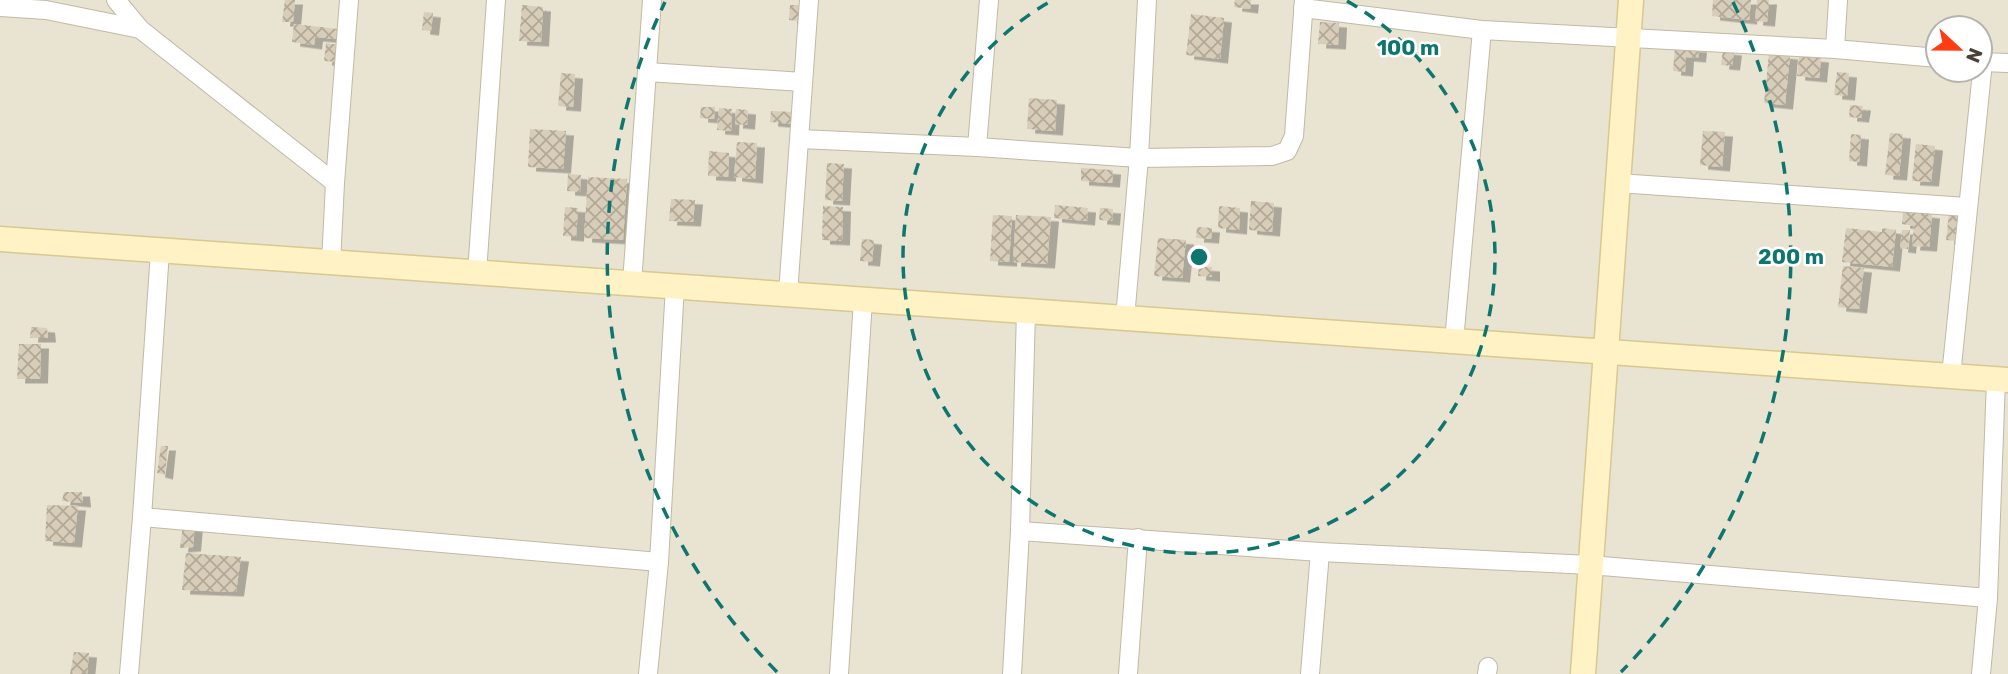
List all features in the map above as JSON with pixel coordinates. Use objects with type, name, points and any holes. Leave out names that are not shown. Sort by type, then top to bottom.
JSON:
[{"type":"street","points":[[116,0],[140,29],[335,183]]},
{"type":"street","points":[[331,262],[349,0]]},
{"type":"street","points":[[477,273],[496,0]]},
{"type":"street","points":[[632,284],[652,0]]},
{"type":"street","points":[[788,294],[809,0]]},
{"type":"street","points":[[977,147],[989,0]]},
{"type":"street","points":[[1125,318],[1139,158],[1147,0]]},
{"type":"street","points":[[1583,674],[1631,0]]},
{"type":"street","points":[[1835,49],[1838,0]]},
{"type":"street","points":[[800,139],[1139,158],[1272,156],[1287,151],[1294,136],[1304,4],[1482,30],[1629,36],[1924,57]]},
{"type":"street","points":[[0,7],[46,10],[140,29]]},
{"type":"street","points":[[1454,341],[1482,30]]},
{"type":"street","points":[[647,72],[803,82]]},
{"type":"street","points":[[1951,376],[1980,84]]},
{"type":"street","points":[[1618,183],[1967,206]]},
{"type":"street","points":[[0,239],[2002,379],[1981,674]]},
{"type":"street","points":[[129,674],[160,251]]},
{"type":"street","points":[[648,674],[659,562],[675,286]]},
{"type":"street","points":[[839,674],[863,300]]},
{"type":"street","points":[[1012,674],[1020,531],[1026,311]]},
{"type":"street","points":[[142,517],[659,562]]},
{"type":"street","points":[[1020,531],[1320,552],[1590,565],[1988,598]]},
{"type":"street","points":[[1128,674],[1138,538]]},
{"type":"street","points":[[1310,674],[1320,552]]},
{"type":"shaded area","points":[[0,0],[2008,0],[2008,674],[0,674]]},
{"type":"building","points":[[285,0],[295,0],[293,22],[282,22]]},
{"type":"building","points":[[1235,0],[1251,0],[1250,9],[1234,7]]},
{"type":"building","points":[[1713,0],[1751,0],[1749,20],[1712,16]]},
{"type":"building","points":[[1757,0],[1769,0],[1767,22],[1755,21]]},
{"type":"building","points":[[522,5],[543,7],[541,42],[519,41]]},
{"type":"building","points":[[790,5],[799,5],[798,21],[789,20]]},
{"type":"building","points":[[424,12],[433,13],[431,31],[422,30]]},
{"type":"building","points":[[1191,14],[1224,18],[1220,59],[1186,55]]},
{"type":"building","points":[[1320,22],[1339,23],[1338,45],[1318,44]]},
{"type":"building","points":[[294,24],[338,29],[337,39],[315,37],[314,45],[292,42]]},
{"type":"building","points":[[326,43],[339,45],[338,62],[324,61]]},
{"type":"building","points":[[1675,46],[1699,48],[1698,58],[1686,57],[1685,72],[1673,71]]},
{"type":"building","points":[[1723,50],[1734,51],[1732,66],[1721,65]]},
{"type":"building","points":[[1769,53],[1790,55],[1785,105],[1764,103]]},
{"type":"building","points":[[1799,56],[1821,58],[1819,78],[1797,76]]},
{"type":"building","points":[[1837,72],[1849,73],[1847,96],[1834,95]]},
{"type":"building","points":[[561,73],[575,74],[573,107],[558,106]]},
{"type":"building","points":[[1029,98],[1057,100],[1055,131],[1027,129]]},
{"type":"building","points":[[1850,105],[1863,106],[1861,118],[1849,117]]},
{"type":"building","points":[[701,107],[715,107],[714,119],[700,118]]},
{"type":"building","points":[[719,108],[732,109],[731,131],[717,130]]},
{"type":"building","points":[[736,109],[748,110],[747,125],[735,124]]},
{"type":"building","points":[[771,111],[793,112],[792,124],[770,122]]},
{"type":"building","points":[[530,129],[566,131],[563,169],[528,167]]},
{"type":"building","points":[[1703,131],[1725,132],[1722,167],[1700,165]]},
{"type":"building","points":[[1890,133],[1903,134],[1899,176],[1885,175]]},
{"type":"building","points":[[1851,134],[1861,135],[1859,162],[1849,161]]},
{"type":"building","points":[[737,142],[757,143],[755,179],[734,177]]},
{"type":"building","points":[[1916,144],[1935,146],[1931,182],[1912,181]]},
{"type":"building","points":[[709,151],[729,153],[728,177],[708,176]]},
{"type":"building","points":[[827,163],[844,164],[842,201],[825,200]]},
{"type":"building","points":[[1081,168],[1113,170],[1112,183],[1081,181]]},
{"type":"building","points":[[568,174],[581,175],[580,192],[567,191]]},
{"type":"building","points":[[588,177],[627,179],[623,240],[584,238]]},
{"type":"building","points":[[671,199],[695,200],[693,222],[669,221]]},
{"type":"building","points":[[1251,201],[1274,203],[1272,232],[1249,230]]},
{"type":"building","points":[[1055,205],[1088,208],[1087,221],[1054,218]]},
{"type":"building","points":[[823,206],[843,207],[842,241],[822,240]]},
{"type":"building","points":[[1219,206],[1240,208],[1239,230],[1218,228]]},
{"type":"building","points":[[565,207],[578,208],[576,237],[563,236]]},
{"type":"building","points":[[1100,208],[1113,209],[1112,221],[1099,220]]},
{"type":"building","points":[[1903,211],[1932,214],[1929,247],[1912,246],[1914,226],[1902,224]]},
{"type":"building","points":[[1949,213],[1960,214],[1958,241],[1946,240]]},
{"type":"building","points":[[993,215],[1012,216],[1009,262],[990,261]]},
{"type":"building","points":[[1016,215],[1051,217],[1047,264],[1013,262]]},
{"type":"building","points":[[1197,227],[1212,228],[1211,239],[1196,238]]},
{"type":"building","points":[[1846,228],[1882,232],[1882,228],[1896,230],[1892,267],[1842,262]]},
{"type":"building","points":[[1902,230],[1910,230],[1908,249],[1900,248]]},
{"type":"building","points":[[1158,238],[1186,240],[1182,278],[1154,276]]},
{"type":"building","points":[[862,239],[874,240],[872,262],[860,261]]},
{"type":"building","points":[[1199,266],[1212,267],[1212,277],[1198,276]]},
{"type":"building","points":[[1843,266],[1864,268],[1859,309],[1838,307]]},
{"type":"building","points":[[31,327],[47,328],[48,338],[30,338]]},
{"type":"building","points":[[19,344],[41,344],[40,379],[17,379]]},
{"type":"building","points":[[161,446],[168,446],[165,475],[157,473]]},
{"type":"building","points":[[64,492],[82,492],[83,503],[62,501]]},
{"type":"building","points":[[47,505],[78,506],[74,543],[45,541]]},
{"type":"building","points":[[183,524],[195,524],[193,547],[180,548]]},
{"type":"building","points":[[186,553],[241,557],[236,592],[182,590]]},
{"type":"building","points":[[74,652],[89,653],[87,674],[70,674]]}]
